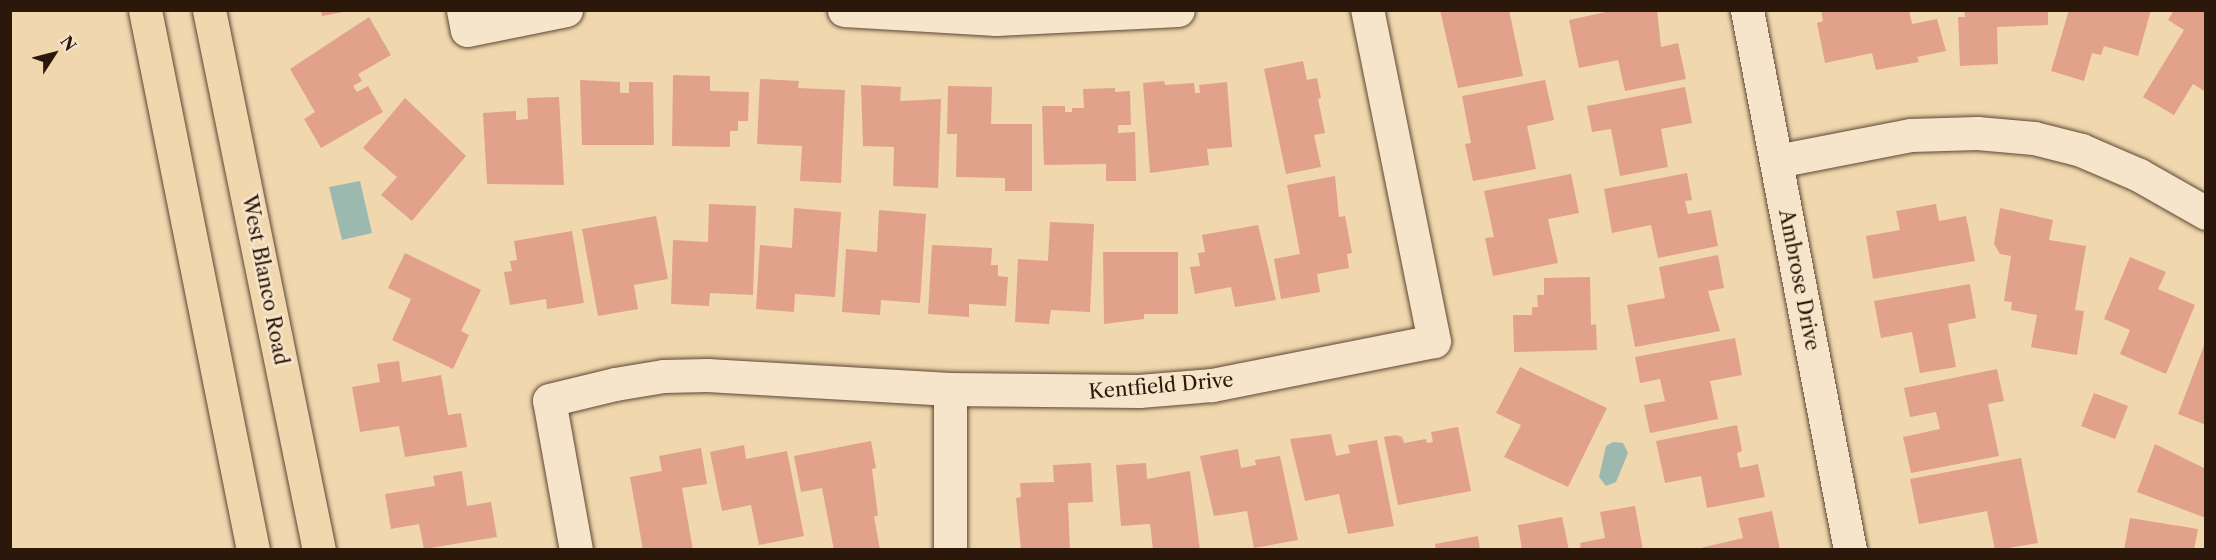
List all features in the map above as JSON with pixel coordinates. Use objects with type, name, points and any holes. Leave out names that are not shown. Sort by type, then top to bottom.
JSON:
[{"type":"main road","points":[[145,10],[253,549]]},
{"type":"main road","name":"West Blanco Road","points":[[209,10],[319,549]]},
{"type":"street","points":[[465,20],[566,10]]},
{"type":"street","points":[[844,10],[996,19],[1178,10]]},
{"type":"street","name":"Kentfield Drive","points":[[576,549],[549,400],[663,376],[762,378],[950,389],[1070,392],[1212,385],[1434,341],[1367,10]]},
{"type":"street","name":"Ambrose Drive","points":[[1747,10],[1850,549]]},
{"type":"street","points":[[1777,162],[1911,135],[1977,133],[2034,138],[2081,150],[2139,175],[2205,213]]},
{"type":"street","points":[[950,389],[950,549]]},
{"type":"water","points":[[360,181],[372,233],[342,240],[329,187]]},
{"type":"water","points":[[1613,442],[1623,443],[1628,453],[1616,482],[1606,486],[1599,477],[1606,446]]},
{"type":"building","points":[[321,10],[344,10],[344,12],[322,16]]},
{"type":"building","points":[[1440,10],[1509,10],[1523,76],[1458,88]]},
{"type":"building","points":[[1615,10],[1657,10],[1661,47],[1678,43],[1686,79],[1625,91],[1618,60],[1579,68],[1569,20]]},
{"type":"building","points":[[1821,10],[1909,10],[1912,24],[1937,19],[1946,51],[1917,57],[1919,62],[1876,70],[1872,53],[1825,63],[1817,23],[1823,21]]},
{"type":"building","points":[[1964,10],[2048,10],[2048,25],[1997,27],[1998,64],[1960,66],[1958,17],[1965,17]]},
{"type":"building","points":[[2069,10],[2151,10],[2138,56],[2104,46],[2101,55],[2092,53],[2084,81],[2051,71]]},
{"type":"building","points":[[2174,10],[2206,10],[2206,92],[2193,84],[2174,115],[2143,97],[2184,30],[2168,20]]},
{"type":"building","points":[[369,17],[391,55],[358,74],[362,81],[353,86],[357,92],[368,86],[383,112],[321,148],[304,119],[315,112],[290,69]]},
{"type":"building","points":[[1303,61],[1307,80],[1317,78],[1321,98],[1318,99],[1325,133],[1314,135],[1321,167],[1286,174],[1264,69]]},
{"type":"building","points":[[673,75],[710,76],[710,91],[749,92],[748,121],[738,121],[738,131],[730,131],[730,147],[672,146]]},
{"type":"building","points":[[760,79],[799,81],[798,88],[845,90],[841,183],[800,181],[802,146],[757,144]]},
{"type":"building","points":[[580,80],[620,82],[620,93],[629,93],[629,82],[653,82],[654,145],[582,145]]},
{"type":"building","points":[[1545,80],[1554,120],[1527,126],[1536,169],[1473,181],[1465,144],[1471,143],[1462,96]]},
{"type":"building","points":[[1164,81],[1165,85],[1194,83],[1195,93],[1200,93],[1199,85],[1227,82],[1232,147],[1207,149],[1209,165],[1150,173],[1143,83]]},
{"type":"building","points":[[861,85],[901,87],[900,101],[941,99],[938,188],[893,186],[894,147],[863,146]]},
{"type":"building","points":[[948,86],[992,87],[991,124],[1032,124],[1032,191],[1005,191],[1005,178],[956,177],[957,134],[947,134]]},
{"type":"building","points":[[1685,87],[1692,123],[1661,129],[1668,167],[1620,176],[1611,129],[1592,132],[1587,106]]},
{"type":"building","points":[[1115,88],[1115,92],[1130,91],[1131,125],[1118,125],[1118,133],[1135,132],[1136,181],[1106,181],[1106,164],[1044,165],[1042,106],[1065,106],[1065,112],[1072,112],[1072,108],[1084,108],[1083,89]]},
{"type":"building","points":[[559,97],[564,185],[487,184],[483,113],[516,111],[516,120],[528,119],[527,98]]},
{"type":"building","points":[[405,98],[466,156],[412,221],[381,195],[397,177],[363,148]]},
{"type":"building","points":[[1687,173],[1692,200],[1685,201],[1688,214],[1711,210],[1718,246],[1658,258],[1651,225],[1612,233],[1604,189]]},
{"type":"building","points":[[1571,174],[1579,213],[1548,219],[1558,263],[1493,276],[1485,238],[1494,237],[1484,191]]},
{"type":"building","points":[[1335,176],[1339,217],[1345,216],[1352,253],[1347,254],[1349,268],[1317,274],[1320,292],[1281,299],[1274,259],[1300,254],[1287,185]]},
{"type":"building","points":[[709,204],[756,206],[753,295],[710,293],[709,306],[671,304],[673,240],[708,242]]},
{"type":"building","points":[[1936,204],[1939,221],[1966,216],[1975,261],[1873,279],[1866,236],[1900,230],[1896,211]]},
{"type":"building","points":[[794,208],[841,212],[835,297],[795,294],[794,312],[756,309],[760,245],[792,248]]},
{"type":"building","points":[[2000,208],[2053,220],[2049,240],[2086,246],[2075,310],[2084,311],[2077,355],[2031,347],[2037,315],[2011,310],[2012,302],[2004,301],[2011,256],[2000,254],[1994,244]]},
{"type":"building","points":[[879,210],[926,214],[920,303],[881,300],[880,315],[842,312],[846,249],[877,252]]},
{"type":"building","points":[[656,216],[668,279],[634,285],[638,309],[598,316],[582,229]]},
{"type":"building","points":[[1050,222],[1094,224],[1090,312],[1051,310],[1049,324],[1015,322],[1018,259],[1048,261]]},
{"type":"building","points":[[1258,225],[1276,300],[1235,307],[1231,287],[1195,294],[1190,267],[1200,266],[1198,253],[1205,252],[1202,235]]},
{"type":"building","points":[[572,231],[584,303],[547,309],[546,299],[510,305],[504,272],[512,271],[510,261],[517,260],[514,241]]},
{"type":"building","points":[[932,245],[992,248],[991,265],[998,265],[998,276],[1008,277],[1006,306],[969,304],[969,317],[928,314]]},
{"type":"building","points":[[1103,252],[1178,252],[1178,314],[1144,314],[1144,319],[1104,324]]},
{"type":"building","points":[[405,253],[481,290],[461,331],[469,335],[453,369],[392,340],[411,299],[388,288]]},
{"type":"building","points":[[1718,255],[1724,288],[1708,291],[1720,331],[1635,347],[1627,305],[1665,298],[1659,267]]},
{"type":"building","points":[[2130,257],[2166,272],[2158,289],[2195,305],[2166,374],[2120,354],[2130,330],[2104,319]]},
{"type":"building","points":[[1590,277],[1591,325],[1596,324],[1597,350],[1514,352],[1513,315],[1532,315],[1532,307],[1538,307],[1537,295],[1544,295],[1544,278]]},
{"type":"building","points":[[1970,284],[1976,318],[1948,324],[1956,367],[1920,373],[1912,332],[1881,338],[1874,301]]},
{"type":"building","points":[[1735,338],[1742,375],[1710,381],[1718,419],[1650,433],[1644,405],[1665,401],[1660,379],[1640,383],[1635,357]]},
{"type":"building","points":[[2206,343],[2206,425],[2178,414]]},
{"type":"building","points":[[399,361],[402,382],[441,375],[448,415],[461,413],[467,447],[405,457],[399,426],[360,432],[352,387],[380,382],[377,364]]},
{"type":"building","points":[[1520,367],[1607,408],[1568,487],[1504,457],[1521,425],[1496,413]]},
{"type":"building","points":[[1997,369],[2004,401],[1988,404],[1999,456],[1911,473],[1903,437],[1940,429],[1936,412],[1910,417],[1904,388]]},
{"type":"building","points":[[2094,393],[2128,406],[2115,439],[2081,426]]},
{"type":"building","points":[[1737,425],[1742,451],[1737,453],[1740,468],[1758,464],[1765,497],[1707,508],[1701,476],[1665,483],[1656,441]]},
{"type":"building","points":[[1458,427],[1471,491],[1398,505],[1384,437],[1396,435],[1402,437],[1404,443],[1426,439],[1427,443],[1433,442],[1431,432]]},
{"type":"building","points":[[1331,434],[1336,456],[1350,453],[1348,445],[1377,440],[1394,526],[1348,534],[1339,494],[1305,501],[1290,439]]},
{"type":"building","points":[[871,441],[876,468],[872,469],[878,516],[874,516],[880,550],[834,550],[822,488],[801,492],[794,456]]},
{"type":"building","points":[[2155,444],[2206,469],[2206,518],[2137,492]]},
{"type":"building","points":[[744,445],[746,459],[787,451],[804,536],[759,545],[751,505],[722,511],[710,452]]},
{"type":"building","points":[[701,448],[707,484],[682,488],[693,550],[643,550],[630,477],[662,471],[659,456]]},
{"type":"building","points":[[1238,449],[1241,468],[1256,465],[1255,460],[1280,456],[1298,540],[1254,548],[1247,511],[1214,516],[1200,456]]},
{"type":"building","points":[[2021,458],[2038,543],[1995,550],[1987,511],[1919,524],[1910,479]]},
{"type":"building","points":[[1091,463],[1093,502],[1068,503],[1070,550],[1021,550],[1016,498],[1021,497],[1020,483],[1054,482],[1053,465]]},
{"type":"building","points":[[1146,463],[1147,479],[1190,471],[1200,550],[1153,550],[1150,524],[1121,526],[1116,465]]},
{"type":"building","points":[[462,471],[467,506],[491,502],[497,537],[424,549],[419,524],[391,529],[385,494],[435,486],[433,476]]},
{"type":"building","points":[[1635,506],[1643,550],[1581,550],[1580,543],[1605,538],[1600,512]]},
{"type":"building","points":[[1772,511],[1780,550],[1692,550],[1743,538],[1738,518]]},
{"type":"building","points":[[1562,517],[1569,550],[1522,550],[1518,525]]},
{"type":"building","points":[[2130,518],[2198,529],[2194,550],[2124,550]]},
{"type":"building","points":[[1478,536],[1480,550],[1436,550],[1435,544]]}]
